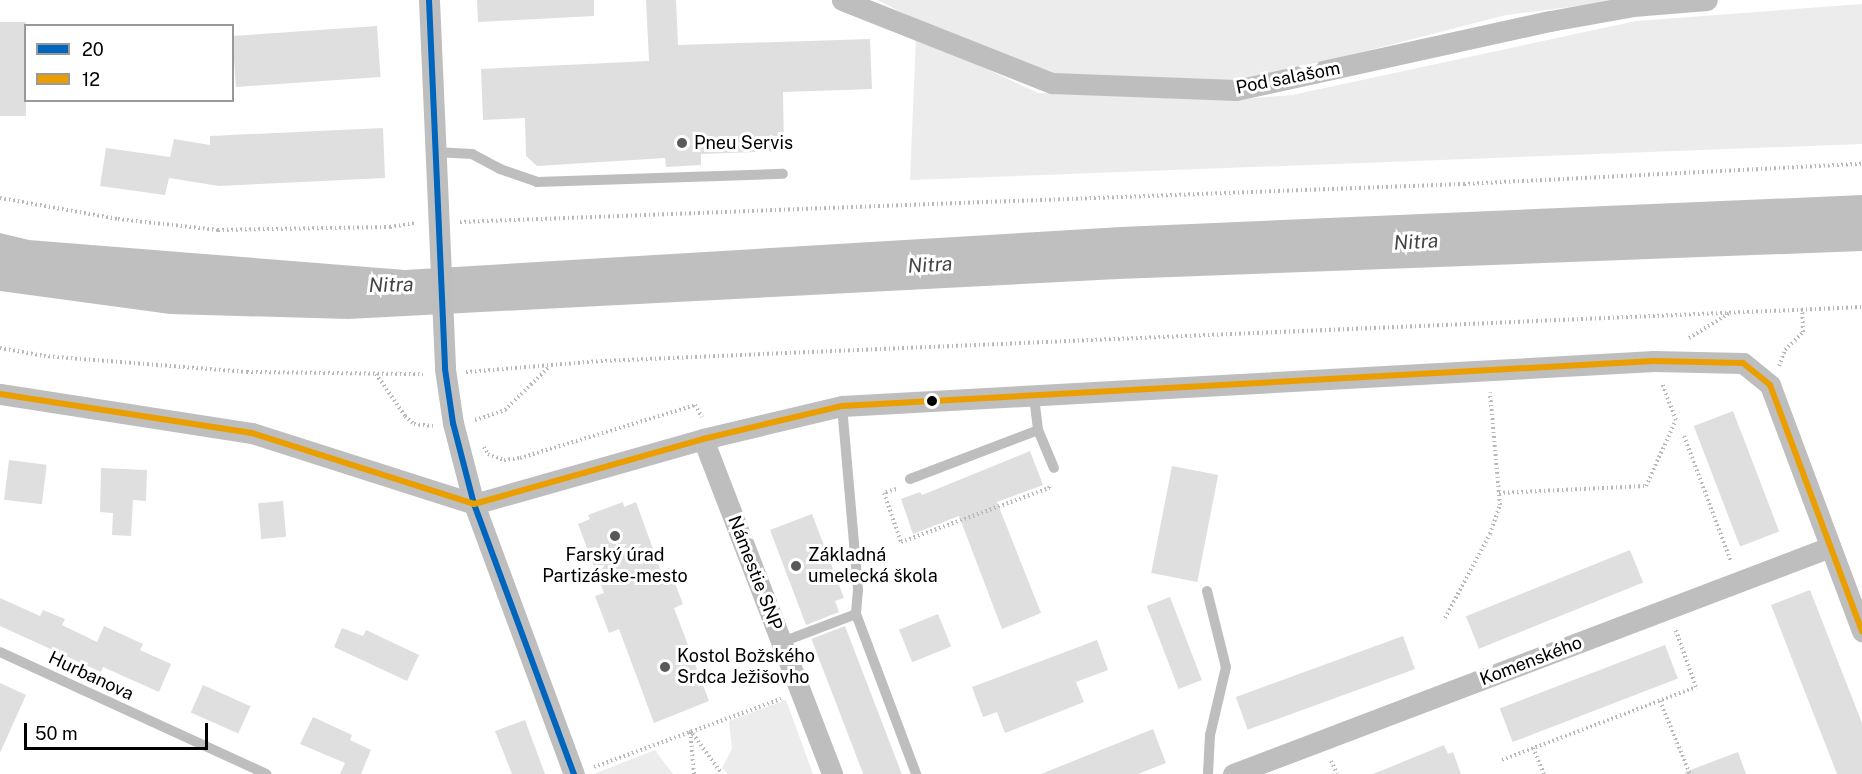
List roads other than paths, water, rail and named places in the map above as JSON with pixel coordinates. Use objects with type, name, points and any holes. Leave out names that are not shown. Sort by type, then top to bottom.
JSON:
[{"type":"street","points":[[429,0],[445,371],[474,504],[582,771]]},
{"type":"street","name":"Pod salašom","points":[[842,0],[1052,83],[1236,90],[1550,21],[1633,6],[1707,0]]},
{"type":"street","points":[[0,394],[252,433],[474,504],[703,430],[842,406],[1654,361],[1743,363],[1770,385],[1862,631]]},
{"type":"street","name":"Námestie SNP","points":[[703,430],[832,774]]},
{"type":"street","name":"Komenského","points":[[1233,774],[1830,547]]},
{"type":"lane","points":[[435,152],[472,154],[500,170],[537,182],[783,174]]},
{"type":"lane","points":[[1034,397],[1038,430],[1054,468]]},
{"type":"lane","points":[[842,406],[858,590],[856,614],[916,774]]},
{"type":"lane","points":[[910,479],[1038,430]]},
{"type":"lane","points":[[1207,591],[1226,667],[1210,735],[1208,774]]},
{"type":"lane","points":[[782,642],[856,614]]},
{"type":"lane","name":"Hurbanova","points":[[0,652],[266,774]]},
{"type":"water","name":"Nitra","points":[[1862,195],[1862,251],[1118,279],[348,319],[170,314],[0,291],[0,233],[29,240],[405,270],[1121,227]]},
{"type":"place","name":"Pneu Servis","points":[[682,143]]},
{"type":"place","name":"Farský úrad Partizáske-mesto","points":[[615,536]]},
{"type":"place","name":"Základná umelecká škola","points":[[796,566]]},
{"type":"place","name":"Kostol Božského Srdca Ježišovho","points":[[665,667]]}]
